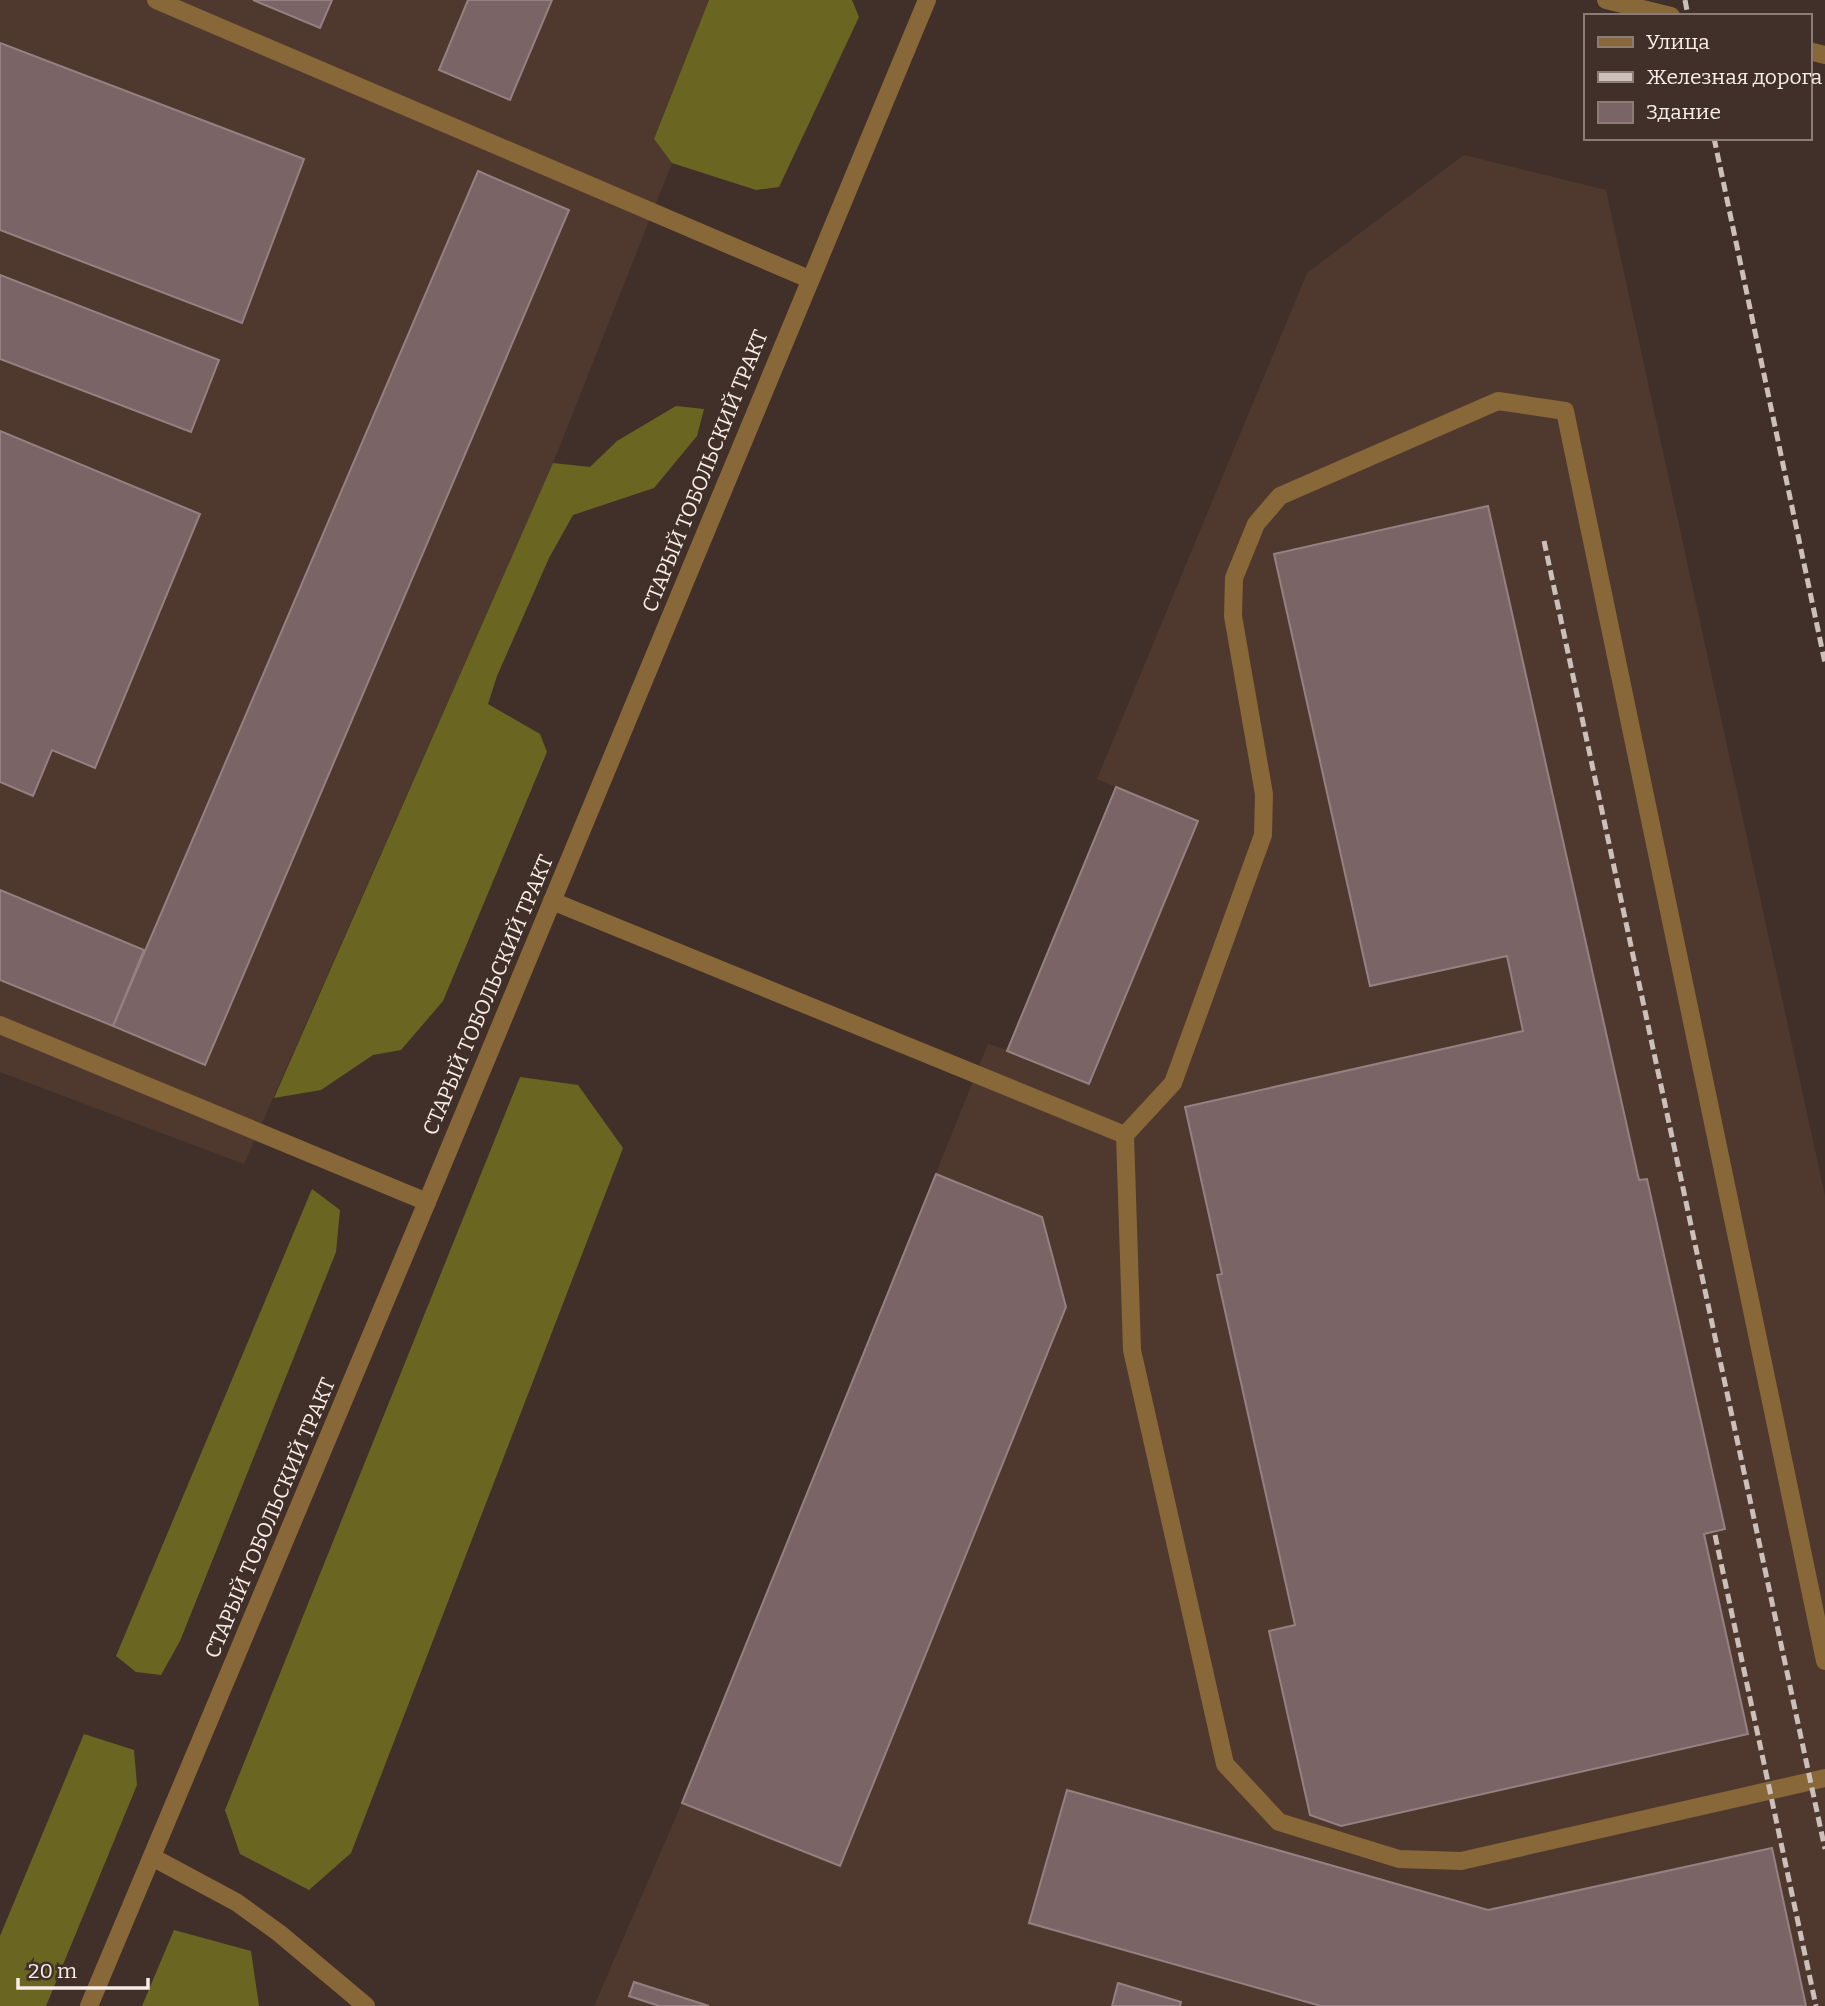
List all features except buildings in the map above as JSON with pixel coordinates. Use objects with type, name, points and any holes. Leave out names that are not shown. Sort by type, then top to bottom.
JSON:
[{"type":"street","points":[[156,0],[809,279]]},
{"type":"street","name":"СТАРЫЙ ТОБОЛЬСКИЙ ТРАКТ","points":[[89,2006],[927,0]]},
{"type":"street","points":[[1605,0],[1663,14]]},
{"type":"street","points":[[1825,1661],[1565,411],[1498,401],[1280,496],[1256,524],[1234,578],[1233,617],[1264,794],[1263,835],[1173,1083],[1125,1135],[1132,1350],[1225,1764],[1279,1822],[1399,1859],[1461,1861],[1825,1778]]},
{"type":"street","points":[[552,901],[1125,1135]]},
{"type":"street","points":[[0,1025],[427,1202]]},
{"type":"street","points":[[152,1857],[236,1902],[279,1933],[366,2006]]},
{"type":"shaded area","points":[[0,0],[709,0],[654,139],[672,163],[553,463],[244,1164],[0,1072]]},
{"type":"shaded area","points":[[709,0],[852,0],[859,17],[779,187],[756,190],[672,163],[654,139]]},
{"type":"shaded area","points":[[1464,155],[1606,190],[1825,1196],[1825,2006],[594,2006],[682,1803],[988,1044],[1008,1050],[1116,787],[1097,779],[1307,273]]},
{"type":"shaded area","points":[[676,406],[704,409],[697,436],[654,488],[573,515],[549,558],[497,676],[488,704],[540,734],[547,752],[443,1001],[401,1050],[373,1055],[321,1090],[274,1098],[553,463],[590,467],[617,441]]},
{"type":"shaded area","points":[[520,1077],[578,1085],[623,1148],[351,1853],[309,1890],[240,1854],[225,1810]]},
{"type":"shaded area","points":[[312,1189],[340,1210],[336,1252],[180,1641],[161,1675],[136,1672],[116,1656]]},
{"type":"shaded area","points":[[84,1734],[134,1750],[137,1785],[46,2006],[0,2006],[0,1936]]},
{"type":"shaded area","points":[[174,1930],[251,1951],[259,2006],[142,2006]]},
{"type":"railway","points":[[1685,0],[1688,14]]},
{"type":"railway","points":[[1714,140],[1825,663]]},
{"type":"railway","points":[[1544,541],[1825,1849]]},
{"type":"railway","points":[[1715,1535],[1816,2006]]}]
